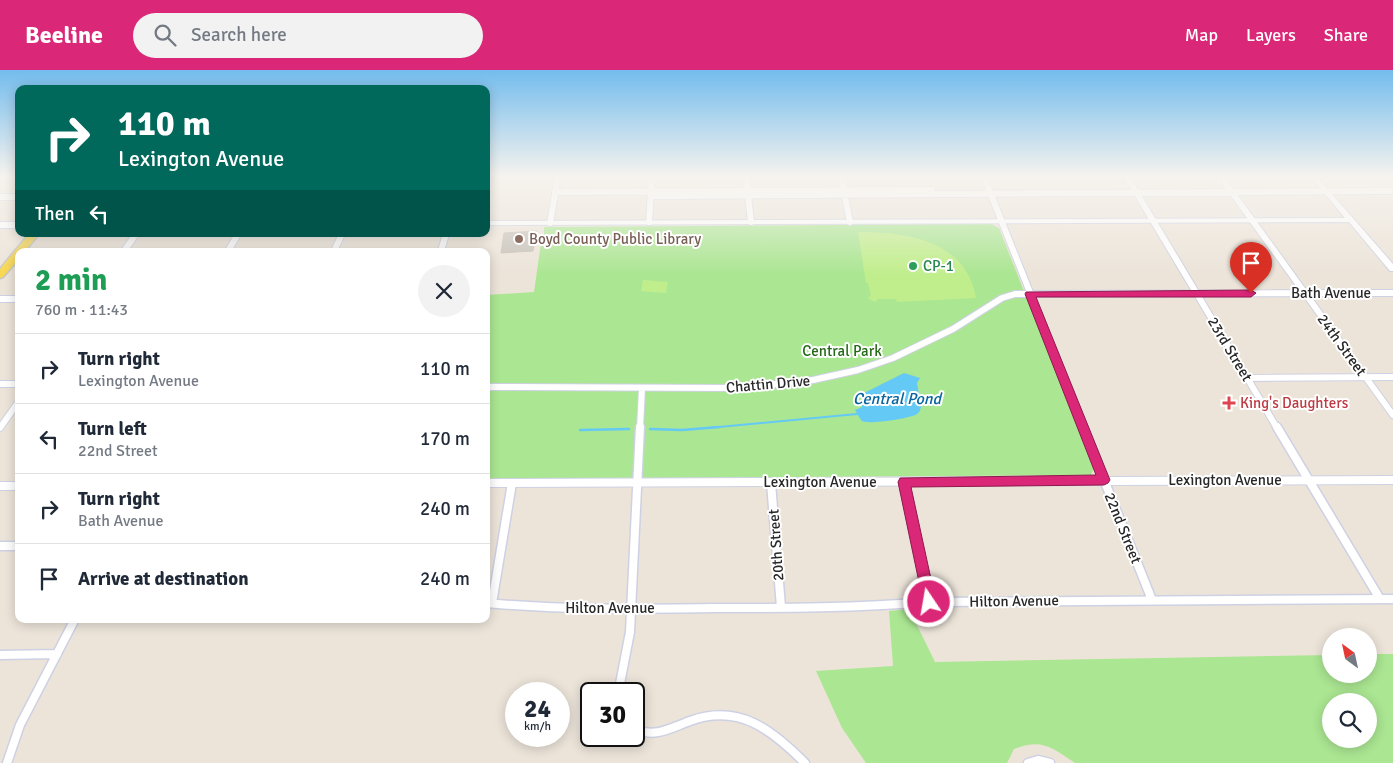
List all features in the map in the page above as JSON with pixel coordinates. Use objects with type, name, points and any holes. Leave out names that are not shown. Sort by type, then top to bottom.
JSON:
[{"type":"main road","points":[[0,225],[15,225]]},
{"type":"main road","points":[[22,248],[32,237]]},
{"type":"main road","points":[[0,275],[15,257]]},
{"type":"street","points":[[550,223],[553,209]]},
{"type":"street","points":[[650,209],[650,222]]},
{"type":"street","points":[[750,209],[751,222]]},
{"type":"street","points":[[847,209],[850,222]]},
{"type":"street","name":"22nd Street","points":[[997,209],[1152,600]]},
{"type":"street","name":"23rd Street","points":[[1147,209],[1380,599]]},
{"type":"street","name":"24th Street","points":[[1244,209],[1393,415]]},
{"type":"street","points":[[1343,209],[1393,269]]},
{"type":"street","points":[[490,223],[1352,220]]},
{"type":"street","points":[[126,248],[134,237]]},
{"type":"street","points":[[230,248],[236,237]]},
{"type":"street","name":"Bath Avenue","points":[[1030,294],[1393,293]]},
{"type":"street","name":"Chattin Drive","points":[[490,386],[642,388],[760,386],[799,382],[844,374],[883,362],[968,320],[1006,296],[1030,294]]},
{"type":"street","points":[[0,299],[15,298]]},
{"type":"street","points":[[1247,378],[1393,377]]},
{"type":"street","points":[[0,384],[15,384]]},
{"type":"street","points":[[620,682],[630,632],[642,388]]},
{"type":"street","points":[[0,428],[15,407]]},
{"type":"street","name":"Lexington Avenue","points":[[490,483],[1393,480]]},
{"type":"street","points":[[904,482],[929,602]]},
{"type":"street","points":[[490,598],[512,483]]},
{"type":"street","name":"20th Street","points":[[771,483],[781,607]]},
{"type":"street","points":[[0,486],[15,486]]},
{"type":"street","points":[[0,546],[15,546]]},
{"type":"street","name":"Hilton Avenue","points":[[490,603],[536,608],[631,609],[870,607],[929,602],[1393,599]]},
{"type":"street","points":[[7,763],[20,726],[73,623]]},
{"type":"street","points":[[0,655],[57,654]]},
{"type":"street","points":[[645,733],[661,733],[692,720],[710,715],[727,714],[741,716],[767,729],[805,763]]},
{"type":"street","points":[[1028,763],[1038,760],[1050,763]]},
{"type":"green space","name":"Central Park","points":[[991,224],[999,228],[1094,468],[1091,475],[490,479],[490,295],[534,292],[541,243],[544,237],[544,227]]},
{"type":"green space","name":"CP-1","points":[[858,232],[896,234],[932,243],[960,263],[970,279],[976,298],[897,302],[896,299],[878,299],[875,302],[868,298],[871,295],[868,283],[866,283]]},
{"type":"green space","points":[[643,280],[668,282],[666,293],[641,291]]},
{"type":"green space","points":[[909,609],[935,662],[1322,655],[1322,683],[1377,683],[1378,654],[1393,654],[1393,763],[1075,763],[1053,749],[1032,744],[1014,749],[1007,763],[866,763],[842,728],[816,671],[893,666],[889,611]]},
{"type":"water","name":"Central Pond","points":[[904,373],[920,378],[917,383],[919,394],[916,398],[921,407],[919,412],[914,416],[890,420],[862,421],[855,410],[862,407],[864,393]]},
{"type":"building","name":"Boyd County Public Library","points":[[537,231],[533,251],[501,253],[504,233]]},
{"type":"waterway","points":[[716,427],[857,414]]},
{"type":"waterway","points":[[650,429],[682,430],[716,427]]},
{"type":"waterway","points":[[708,428],[716,427]]},
{"type":"waterway","points":[[580,430],[629,429]]},
{"type":"place","name":"Boyd County Public Library","points":[[519,239]]},
{"type":"place","name":"CP-1","points":[[913,266]]},
{"type":"place","name":"King's Daughters","points":[[1229,403]]},
{"type":"route","points":[[929,602],[904,482],[1104,480],[1030,294],[1251,293]]}]
